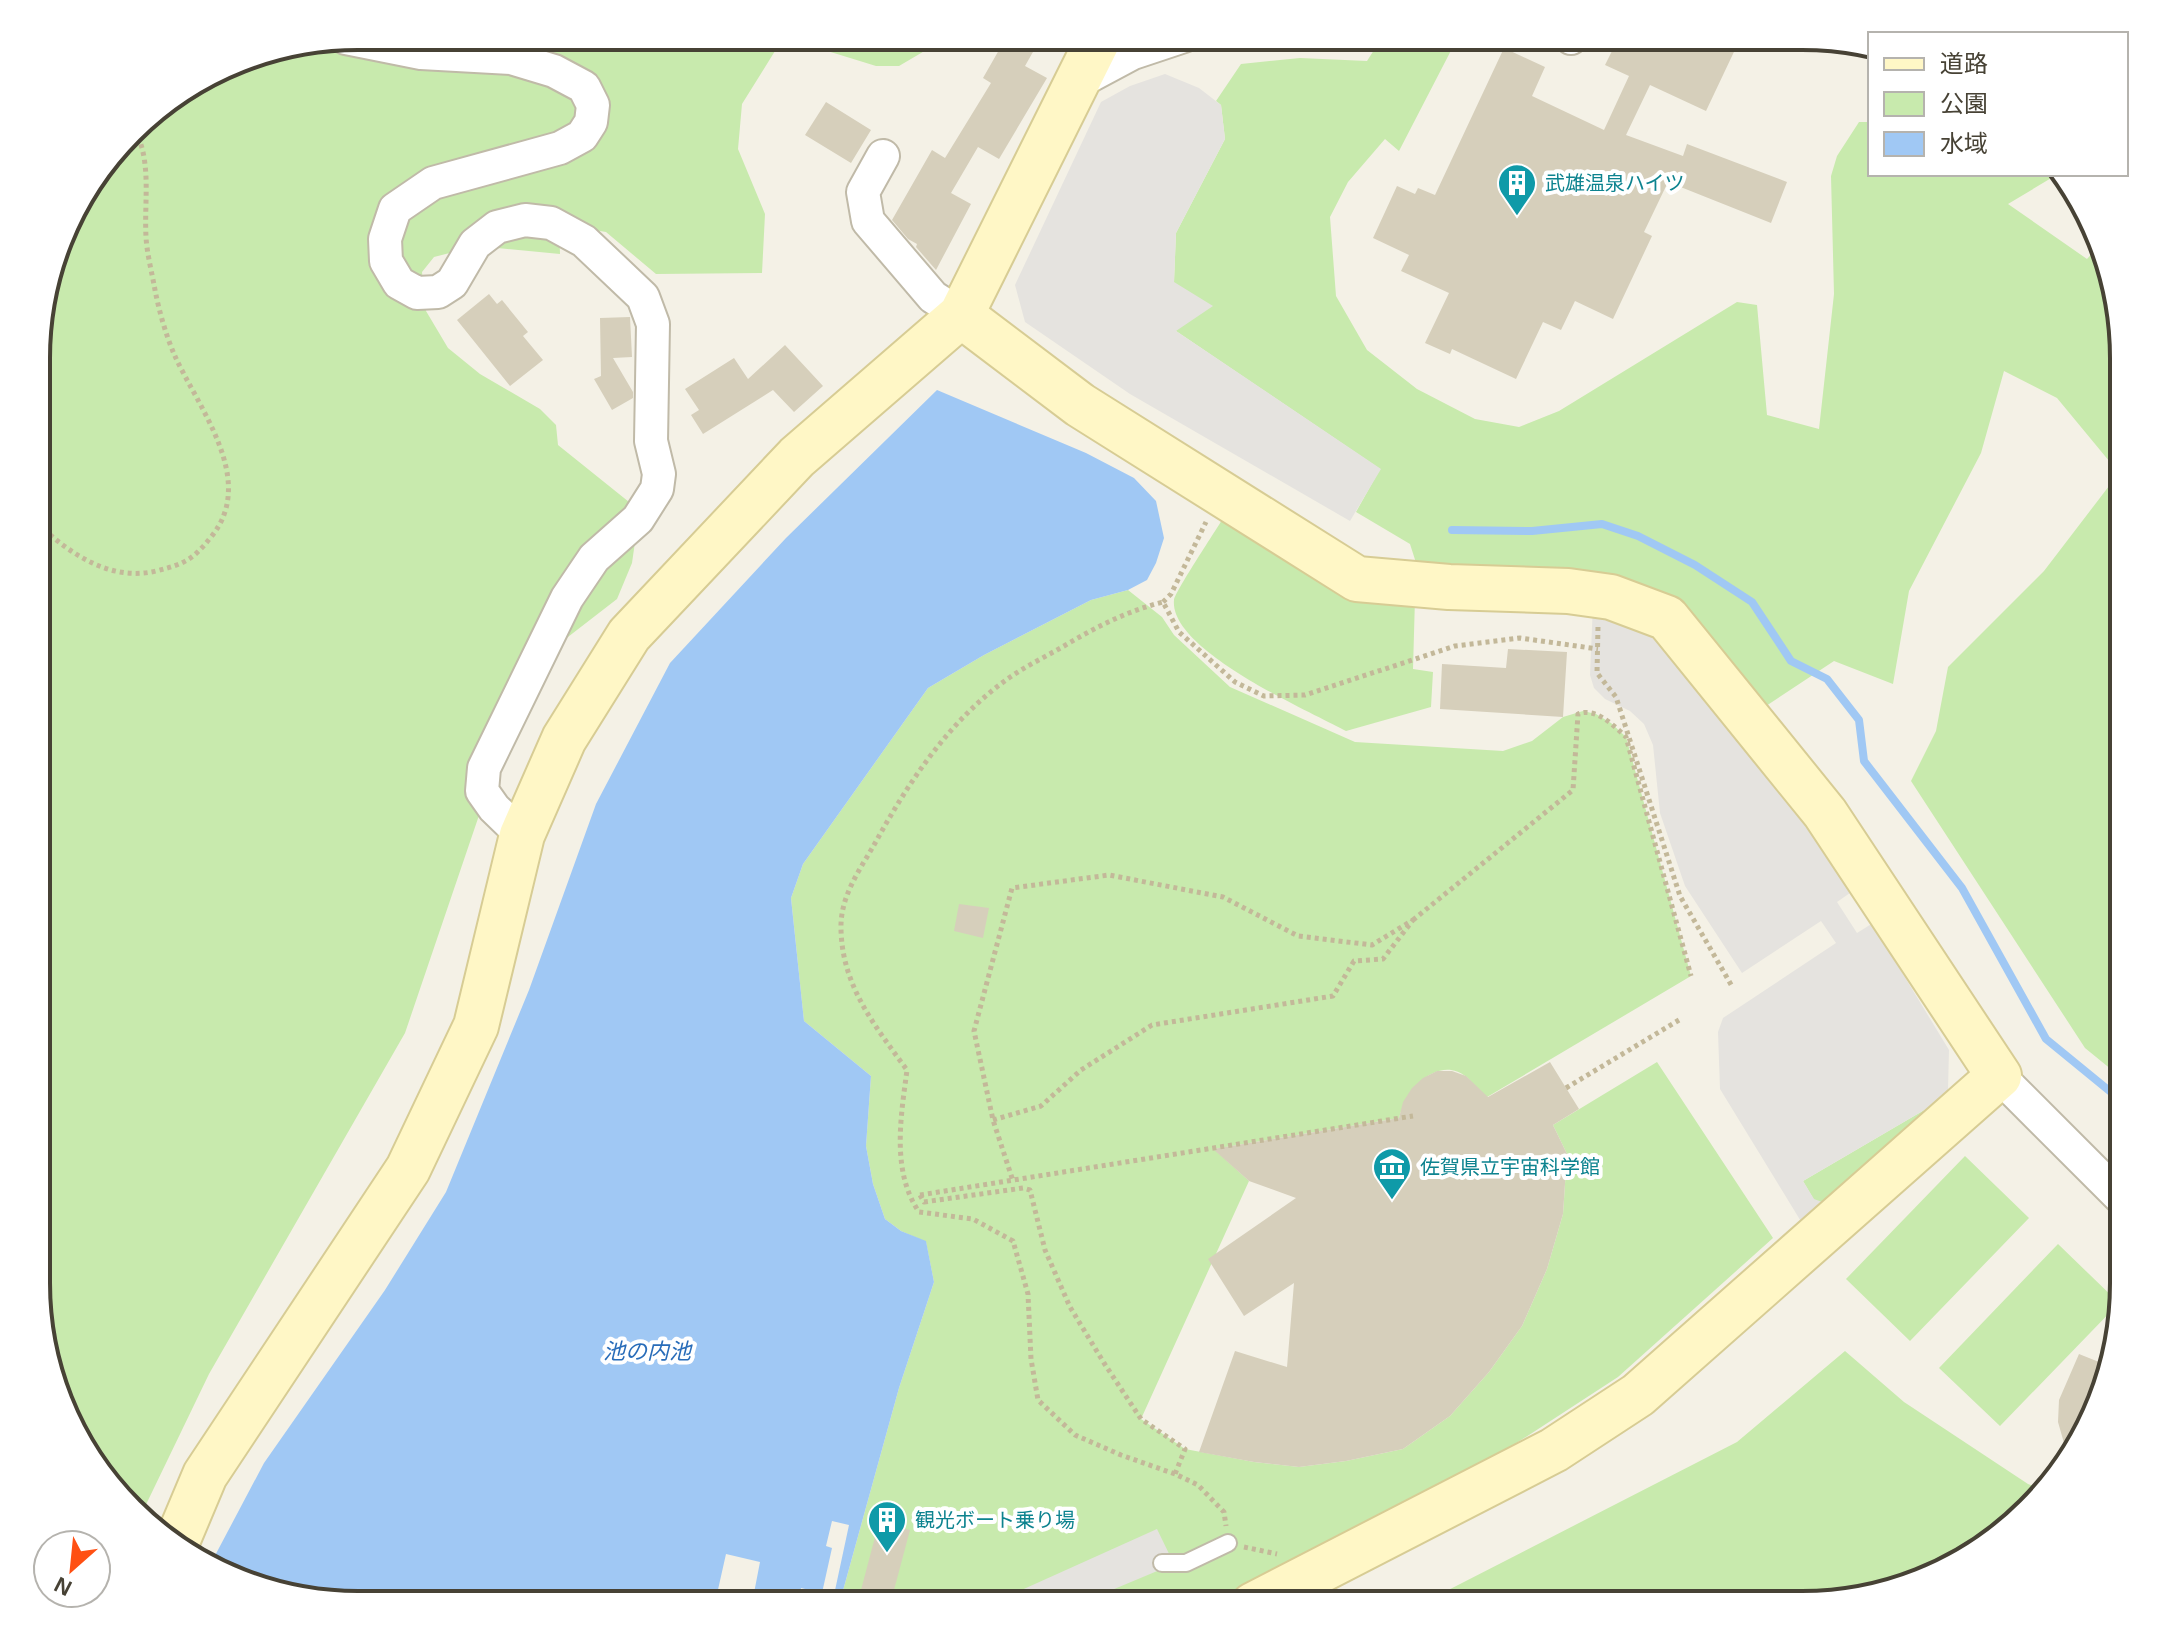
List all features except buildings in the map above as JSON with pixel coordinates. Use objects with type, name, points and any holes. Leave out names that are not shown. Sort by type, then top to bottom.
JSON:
[{"type":"street","points":[[406,50],[511,58],[554,71],[584,87],[593,105],[591,122],[582,136],[560,148],[433,183],[395,209],[385,239],[386,261],[399,283],[417,293],[438,292],[452,283],[475,244],[497,227],[525,220],[551,223],[584,241],[643,297],[653,324],[651,441],[659,474],[657,489],[638,519],[594,558],[567,598],[484,768],[482,791],[494,808],[522,835]]},
{"type":"street","points":[[180,1534],[205,1475],[408,1169],[476,1026],[522,835],[564,739],[629,635],[797,457],[961,315],[1093,50]]},
{"type":"street","points":[[1075,84],[1142,50]]},
{"type":"street","points":[[883,156],[863,192],[868,221],[933,297],[1080,405],[1357,579],[1449,587],[1568,591],[1611,597],[1667,618],[1825,813],[1999,1076],[2110,1187]]},
{"type":"street","points":[[1280,1591],[1554,1450],[1638,1395],[1999,1076]]},
{"type":"lane","points":[[1162,1563],[1186,1563],[1228,1543]]},
{"type":"path","points":[[50,535],[97,566],[121,573],[146,574],[180,565],[196,556],[218,529],[227,511],[228,484],[215,432],[174,353],[156,294],[146,239],[146,167],[140,140]]},
{"type":"path","points":[[1216,523],[1209,516],[1171,594],[1163,602],[1106,621],[1007,678],[965,714],[894,809],[846,894],[841,928],[846,963],[860,1004],[907,1070],[899,1142],[910,1199],[919,1212],[973,1219],[1013,1241],[1028,1294],[1031,1359],[1038,1400],[1075,1435],[1198,1485],[1224,1512],[1228,1543]]},
{"type":"path","points":[[1163,602],[1179,632],[1235,682],[1264,696],[1305,695],[1455,646],[1520,638],[1598,649]]},
{"type":"path","points":[[1598,623],[1597,673],[1616,697],[1680,896],[1733,988]]},
{"type":"path","points":[[1013,1181],[993,1120],[974,1031],[1012,888],[1109,875],[1223,897],[1298,936],[1372,945],[1413,920],[1573,790],[1578,714],[1583,711],[1611,723],[1626,737],[1691,976]]},
{"type":"path","points":[[993,1120],[1041,1106],[1081,1070],[1152,1025],[1333,996],[1354,961],[1383,959],[1413,920]]},
{"type":"path","points":[[1566,1088],[1679,1020]]},
{"type":"path","points":[[1175,1474],[1185,1449],[1141,1419],[1070,1307],[1045,1250],[1030,1190],[1023,1188],[924,1202],[920,1195],[1413,1116]]},
{"type":"green space","points":[[358,50],[777,50],[742,104],[738,149],[765,214],[762,273],[656,274],[606,232],[559,224],[560,254],[477,246],[434,257],[422,272],[426,311],[448,348],[480,374],[540,409],[556,425],[558,445],[629,502],[638,521],[632,563],[617,599],[555,647],[489,786],[405,1033],[209,1374],[145,1506],[126,1486],[91,1437],[66,1382],[53,1323],[50,1283],[50,358],[56,298],[73,240],[102,187],[140,140],[204,91],[259,66],[298,56]]},
{"type":"green space","points":[[824,50],[926,50],[899,66],[876,66]]},
{"type":"green space","points":[[1374,50],[1451,50],[1399,151],[1385,139],[1348,182],[1330,217],[1336,296],[1367,350],[1417,389],[1475,419],[1519,427],[1559,411],[1737,302],[1757,305],[1767,415],[1819,429],[1834,294],[1831,176],[1837,156],[1859,122],[1868,122],[1868,176],[2051,178],[2008,204],[2087,259],[2092,254],[2104,298],[2109,338],[2110,462],[2057,398],[2004,371],[1981,453],[1909,591],[1893,684],[1834,661],[1766,706],[1705,633],[1418,569],[1410,544],[1356,512],[1380,469],[1176,331],[1176,233],[1225,139],[1221,105],[1216,101],[1241,64],[1300,58],[1367,61]]},
{"type":"green space","points":[[2110,485],[2110,1068],[2085,1048],[1911,781],[1936,731],[1948,667],[2044,571]]},
{"type":"green space","points":[[1225,515],[1415,598],[1413,669],[1433,672],[1431,707],[1346,731],[1244,677],[1194,639],[1178,619],[1174,600]]},
{"type":"green space","points":[[1128,590],[1162,617],[1174,635],[1230,687],[1355,742],[1503,751],[1532,741],[1563,717],[1583,711],[1611,723],[1626,737],[1691,976],[1482,1100],[1473,1083],[1462,1074],[1449,1070],[1437,1072],[1414,1088],[1399,1118],[1214,1149],[1249,1181],[1141,1419],[1185,1449],[1254,1462],[1299,1467],[1403,1449],[1450,1416],[1489,1372],[1522,1326],[1547,1269],[1563,1214],[1567,1154],[1553,1125],[1657,1062],[1773,1238],[1618,1377],[1329,1565],[1273,1591],[843,1591],[899,1388],[934,1282],[926,1242],[901,1231],[885,1219],[873,1184],[866,1146],[871,1076],[804,1021],[791,898],[803,864],[928,688],[984,655],[1091,600]]},
{"type":"green space","points":[[1948,1089],[1957,1097],[1833,1206],[1814,1200],[1803,1181],[1938,1102]]},
{"type":"green space","points":[[1965,1156],[2029,1218],[1910,1341],[1846,1279]]},
{"type":"green space","points":[[2058,1244],[2109,1294],[2108,1315],[2000,1426],[1939,1368]]},
{"type":"green space","points":[[1845,1351],[1904,1402],[2034,1486],[2005,1515],[1956,1550],[1920,1568],[1862,1585],[1802,1591],[1446,1591],[1737,1442]]},
{"type":"shaded area","points":[[1165,74],[1199,88],[1221,105],[1225,139],[1176,233],[1174,282],[1213,306],[1176,331],[1381,469],[1350,521],[1130,394],[1025,322],[1015,285],[1101,102],[1130,86]]},
{"type":"shaded area","points":[[1593,604],[1644,623],[1861,891],[1850,893],[1837,902],[1857,933],[1873,923],[1898,945],[1889,951],[1949,1050],[1948,1089],[1938,1102],[1803,1181],[1814,1199],[1833,1206],[1805,1228],[1720,1089],[1718,1032],[1723,1018],[1836,943],[1821,921],[1742,973],[1685,886],[1660,813],[1653,745],[1644,724],[1630,711],[1605,699],[1594,688],[1590,675]]},
{"type":"shaded area","points":[[1157,1529],[1174,1564],[1109,1591],[1019,1591]]},
{"type":"water","name":"池の内池","points":[[937,390],[1086,453],[1134,478],[1156,501],[1164,538],[1147,580],[1128,590],[1091,600],[984,655],[928,688],[803,864],[791,898],[804,1021],[871,1076],[866,1146],[873,1184],[885,1219],[901,1231],[926,1241],[934,1282],[899,1388],[843,1591],[338,1590],[298,1585],[259,1575],[215,1556],[264,1463],[385,1290],[446,1192],[529,990],[596,804],[670,663],[786,538]]},
{"type":"pier","points":[[832,1521],[849,1525],[835,1591],[822,1591],[832,1548],[826,1546]]},
{"type":"pier","points":[[726,1554],[760,1562],[754,1591],[718,1591]]},
{"type":"waterway","points":[[1452,530],[1532,531],[1602,524],[1638,536],[1695,565],[1752,602],[1791,661],[1827,679],[1859,720],[1864,761],[1962,888],[2046,1039],[2110,1091]]},
{"type":"place","name":"武雄温泉ハイツ","points":[[1517,217]]},
{"type":"place","name":"佐賀県立宇宙科学館","points":[[1392,1201]]},
{"type":"place","name":"観光ボート乗り場","points":[[887,1554]]}]
